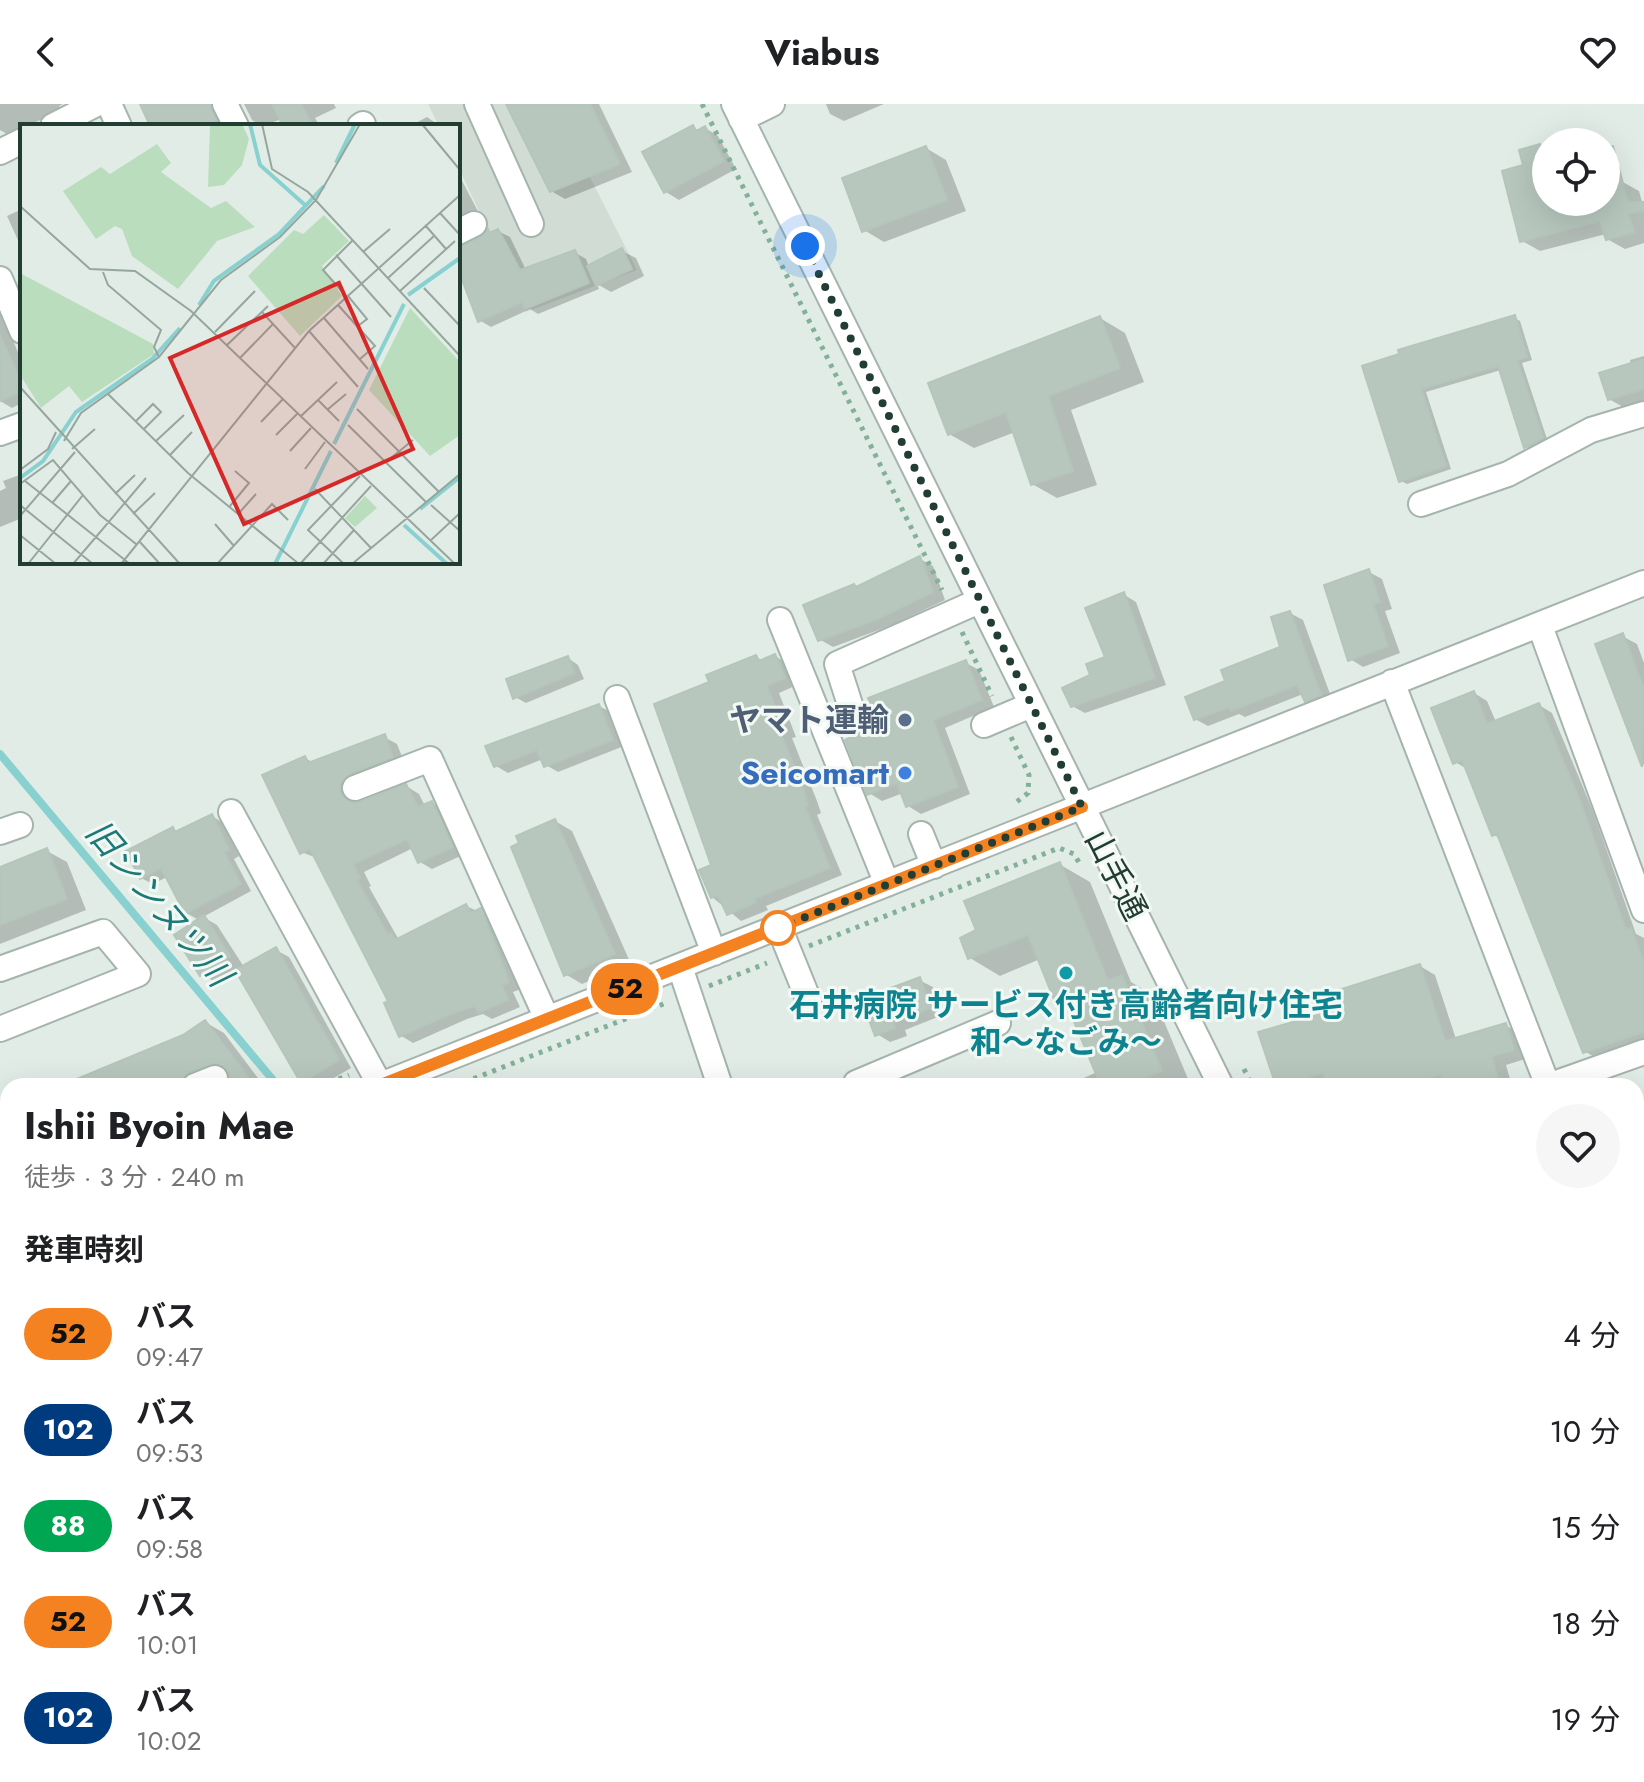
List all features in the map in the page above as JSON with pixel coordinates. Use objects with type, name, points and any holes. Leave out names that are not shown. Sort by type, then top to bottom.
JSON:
[{"type":"street","points":[[57,124],[96,104]]},
{"type":"street","points":[[109,104],[118,124]]},
{"type":"street","points":[[225,104],[235,124]]},
{"type":"street","points":[[477,104],[531,224]]},
{"type":"street","points":[[738,111],[772,104]]},
{"type":"street","name":"山手通","points":[[738,111],[1217,1078]]},
{"type":"street","points":[[0,152],[20,142]]},
{"type":"street","points":[[0,279],[20,326]]},
{"type":"street","points":[[1421,504],[1508,474],[1591,430],[1644,414]]},
{"type":"street","points":[[0,433],[20,426]]},
{"type":"street","points":[[399,1078],[1644,583]]},
{"type":"street","points":[[854,717],[837,664],[979,601]]},
{"type":"street","points":[[780,620],[887,884]]},
{"type":"street","points":[[1540,626],[1644,910]]},
{"type":"street","points":[[1392,682],[1545,1078]]},
{"type":"street","points":[[617,698],[714,953]]},
{"type":"street","points":[[993,721],[1031,705]]},
{"type":"street","points":[[355,788],[430,759],[547,1019]]},
{"type":"street","points":[[231,812],[375,1078]]},
{"type":"street","points":[[921,834],[934,866]]},
{"type":"street","points":[[779,927],[809,1001]]},
{"type":"street","points":[[0,969],[103,932],[138,974],[2,1022]]},
{"type":"street","points":[[680,967],[717,1078]]},
{"type":"street","points":[[868,1078],[998,1023]]},
{"type":"street","points":[[1571,1078],[1644,1052]]},
{"type":"path","points":[[702,104],[954,613],[993,721],[1029,775],[1028,793],[1018,803]]},
{"type":"path","points":[[475,1078],[1059,848],[1074,854],[1081,865]]},
{"type":"shaded area","points":[[428,104],[553,104],[637,270],[526,312],[460,170],[460,124],[438,124]]},
{"type":"building","points":[[140,104],[210,104],[216,120],[209,124],[149,124]]},
{"type":"building","points":[[272,104],[301,104],[312,124],[282,124]]},
{"type":"building","points":[[506,104],[590,104],[620,164],[550,192]]},
{"type":"building","points":[[693,125],[696,131],[705,126],[724,161],[664,193],[642,152]]},
{"type":"building","points":[[926,146],[947,200],[862,232],[842,178]]},
{"type":"building","points":[[1532,146],[1532,216],[1620,216],[1620,172],[1628,202],[1644,202],[1644,210],[1628,214],[1634,232],[1606,240],[1600,221],[1520,242],[1502,171],[1523,165],[1519,150]]},
{"type":"building","points":[[488,229],[489,233],[498,229],[520,270],[575,250],[589,283],[525,309],[522,302],[478,322],[460,274],[460,246],[481,237]]},
{"type":"building","points":[[622,248],[632,269],[596,286],[587,266]]},
{"type":"building","points":[[1515,315],[1527,357],[1517,360],[1543,438],[1524,448],[1498,366],[1421,389],[1446,466],[1399,482],[1362,366],[1399,354],[1398,350]]},
{"type":"building","points":[[1100,316],[1120,368],[1048,396],[1073,471],[1031,485],[1006,412],[948,435],[928,383]]},
{"type":"building","points":[[0,335],[20,380],[20,392],[0,401]]},
{"type":"building","points":[[1644,359],[1644,389],[1608,400],[1599,373]]},
{"type":"building","points":[[920,556],[933,592],[878,619],[818,641],[803,605],[854,584],[856,587]]},
{"type":"building","points":[[1369,569],[1380,602],[1373,604],[1388,646],[1348,661],[1324,585]]},
{"type":"building","points":[[1124,592],[1155,678],[1071,707],[1062,688],[1090,675],[1086,664],[1105,657],[1085,608]]},
{"type":"building","points":[[1290,611],[1321,695],[1305,702],[1297,685],[1231,711],[1229,707],[1194,720],[1185,697],[1225,681],[1221,670],[1280,647],[1271,617]]},
{"type":"building","points":[[1623,633],[1644,689],[1642,767],[1595,644]]},
{"type":"building","points":[[775,654],[785,678],[767,686],[784,730],[780,731],[804,792],[808,806],[805,807],[830,868],[754,899],[756,902],[727,915],[718,895],[711,898],[699,870],[711,865],[654,704],[709,682],[706,675],[756,655],[759,661]]},
{"type":"building","points":[[568,656],[574,673],[513,699],[506,679]]},
{"type":"building","points":[[966,660],[982,700],[933,720],[958,787],[906,807],[897,783],[867,795],[845,740],[878,723],[868,698]]},
{"type":"building","points":[[1474,691],[1487,724],[1539,703],[1580,801],[1626,930],[1631,928],[1644,963],[1644,1032],[1583,1053],[1497,834],[1492,836],[1462,760],[1453,764],[1431,708]]},
{"type":"building","points":[[599,704],[613,740],[544,767],[537,750],[494,767],[485,746]]},
{"type":"building","points":[[385,734],[393,757],[349,774],[340,785],[341,794],[352,803],[360,802],[406,784],[418,807],[432,801],[453,847],[418,863],[407,839],[353,864],[360,878],[357,880],[388,935],[391,933],[395,940],[466,904],[471,913],[481,908],[509,982],[502,985],[508,1000],[478,1013],[475,1006],[453,1013],[399,1037],[384,1003],[388,1001],[310,849],[300,854],[262,775],[305,756],[308,763]]},
{"type":"building","points":[[212,814],[229,850],[224,852],[241,884],[185,914],[161,868],[140,879],[126,851],[173,827],[175,832]]},
{"type":"building","points":[[555,819],[615,954],[564,976],[511,847],[519,843],[516,836]]},
{"type":"building","points":[[47,848],[67,899],[0,925],[0,867]]},
{"type":"building","name":"石井病院 サービス付き高齢者向け住宅 和～なごみ～","points":[[1060,862],[1108,981],[1122,975],[1162,1071],[1146,1078],[1098,1078],[1064,998],[1055,1002],[1028,935],[968,959],[960,938],[976,930],[964,901]]},
{"type":"building","points":[[204,915],[230,956],[200,976],[174,935]]},
{"type":"building","points":[[276,947],[339,1060],[309,1078],[298,1078],[235,970]]},
{"type":"building","points":[[1420,964],[1445,1041],[1506,1023],[1514,1050],[1492,1056],[1498,1078],[1442,1078],[1441,1075],[1432,1078],[1325,1078],[1323,1073],[1305,1078],[1273,1078],[1258,1032],[1342,1008],[1336,991]]},
{"type":"building","points":[[920,977],[931,1008],[893,1023],[895,1028],[875,1036],[861,999]]},
{"type":"building","points":[[205,1020],[249,1078],[228,1078],[229,1072],[216,1063],[189,1072],[185,1078],[79,1078],[183,1035]]},
{"type":"waterway","name":"旧シンヌツ川","points":[[0,754],[271,1078]]},
{"type":"bus line","name":"52","points":[[398,1078],[1082,807]]},
{"type":"place","name":"ヤマト運輸","points":[[905,720]]},
{"type":"place","name":"Seicomart","points":[[905,773]]},
{"type":"place","name":"石井病院 サービス付き高齢者向け住宅 和～なごみ～","points":[[1066,973]]},
{"type":"route","points":[[778,928],[1082,807],[805,246]]}]
